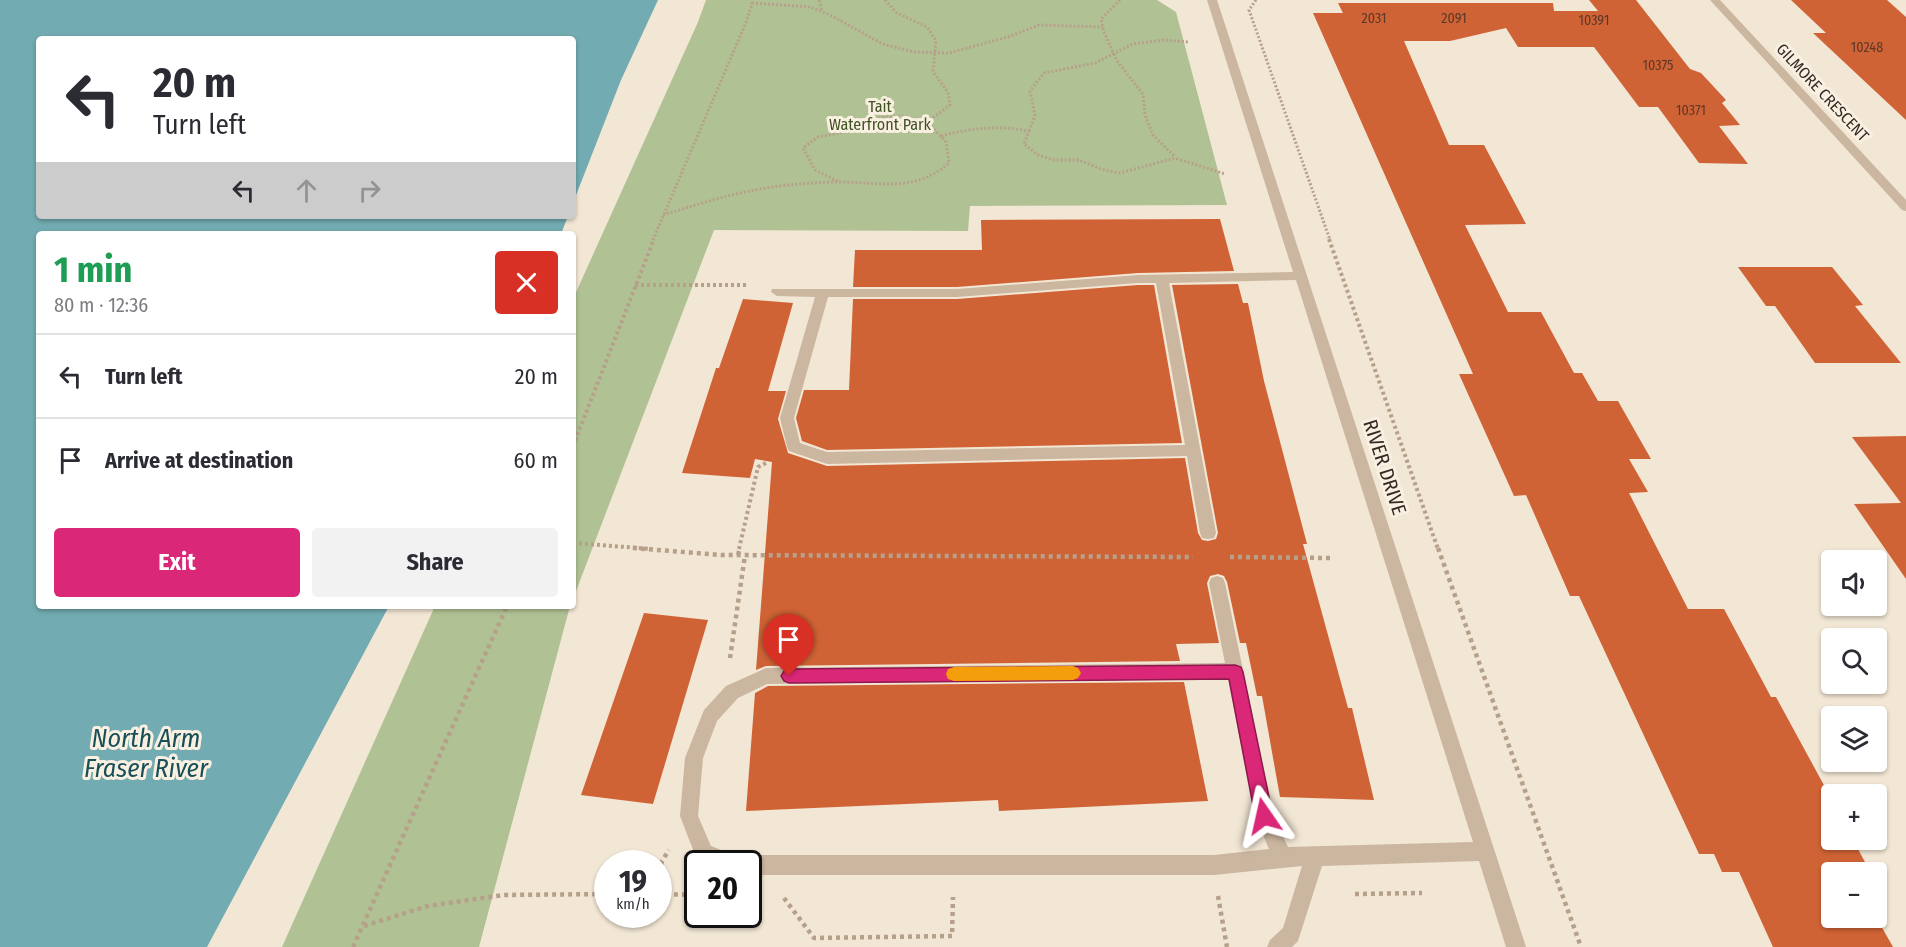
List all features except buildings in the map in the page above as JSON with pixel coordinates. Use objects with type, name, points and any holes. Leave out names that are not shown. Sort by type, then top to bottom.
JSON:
[{"type":"street","name":"RIVER DRIVE","points":[[1212,0],[1516,947]]},
{"type":"street","name":"GILMORE CRESCENT","points":[[1715,0],[1906,207]]},
{"type":"street","points":[[777,292],[957,293],[1138,279],[1302,276]]},
{"type":"street","points":[[1162,280],[1208,533]]},
{"type":"street","points":[[822,294],[787,418],[794,447],[828,458],[1193,450]]},
{"type":"street","points":[[1217,583],[1264,816],[1283,857]]},
{"type":"street","points":[[703,850],[689,816],[694,758],[710,716],[732,692],[766,676],[1235,672]]},
{"type":"street","points":[[762,865],[1214,865],[1315,855],[1486,851]]},
{"type":"street","points":[[1277,947],[1291,934],[1315,855]]},
{"type":"path","points":[[819,0],[822,12]]},
{"type":"path","points":[[885,0],[897,13],[927,27],[936,41],[933,72],[948,92],[950,105],[927,122]]},
{"type":"path","points":[[1121,0],[1101,19],[1114,55],[1143,94],[1145,115],[1153,135],[1175,158],[1225,174]]},
{"type":"path","points":[[1256,0],[1249,10],[1251,16],[1581,947]]},
{"type":"path","points":[[576,438],[663,215],[753,2],[795,4],[822,12],[883,44],[914,52],[958,51],[1040,25],[1103,27]]},
{"type":"path","points":[[1175,158],[1120,173],[1101,169],[1080,160],[1054,160],[1038,155],[1024,144],[1035,116],[1030,91],[1044,73],[1084,66],[1114,55],[1133,44],[1163,40],[1189,42]]},
{"type":"path","points":[[663,215],[707,200],[763,189],[839,182],[897,186],[938,176],[949,163],[946,142],[927,122],[904,116],[878,118],[845,132],[818,137],[803,148],[815,170],[839,182]]},
{"type":"path","points":[[940,136],[976,127],[1011,127],[1029,131]]},
{"type":"path","points":[[635,285],[768,285],[777,292]]},
{"type":"path","points":[[738,555],[758,467],[794,447]]},
{"type":"path","points":[[576,543],[738,555],[1198,557]]},
{"type":"path","points":[[732,692],[729,667],[745,555]]},
{"type":"path","points":[[1222,557],[1330,558]]},
{"type":"path","points":[[353,947],[506,609]]},
{"type":"path","points":[[1355,894],[1422,892]]},
{"type":"path","points":[[364,926],[428,906],[503,895],[594,894]]},
{"type":"path","points":[[1206,895],[1230,895]]},
{"type":"path","points":[[771,896],[783,896],[814,938],[952,936],[953,897],[965,897]]},
{"type":"path","points":[[1223,924],[1227,947]]},
{"type":"green space","name":"Tait Waterfront Park","points":[[706,0],[1157,0],[1176,12],[1227,205],[970,206],[968,231],[714,230],[576,591],[576,292]]},
{"type":"green space","points":[[434,609],[569,609],[479,947],[282,947]]},
{"type":"water","name":"North Arm Fraser River","points":[[0,0],[658,0],[621,80],[576,195],[576,36],[36,36],[36,219],[567,219],[562,231],[36,231],[36,609],[387,609],[207,947],[0,947]]},
{"type":"slow traffic","points":[[954,674],[1073,673]]},
{"type":"route","points":[[789,676],[1235,672],[1264,816]]}]
